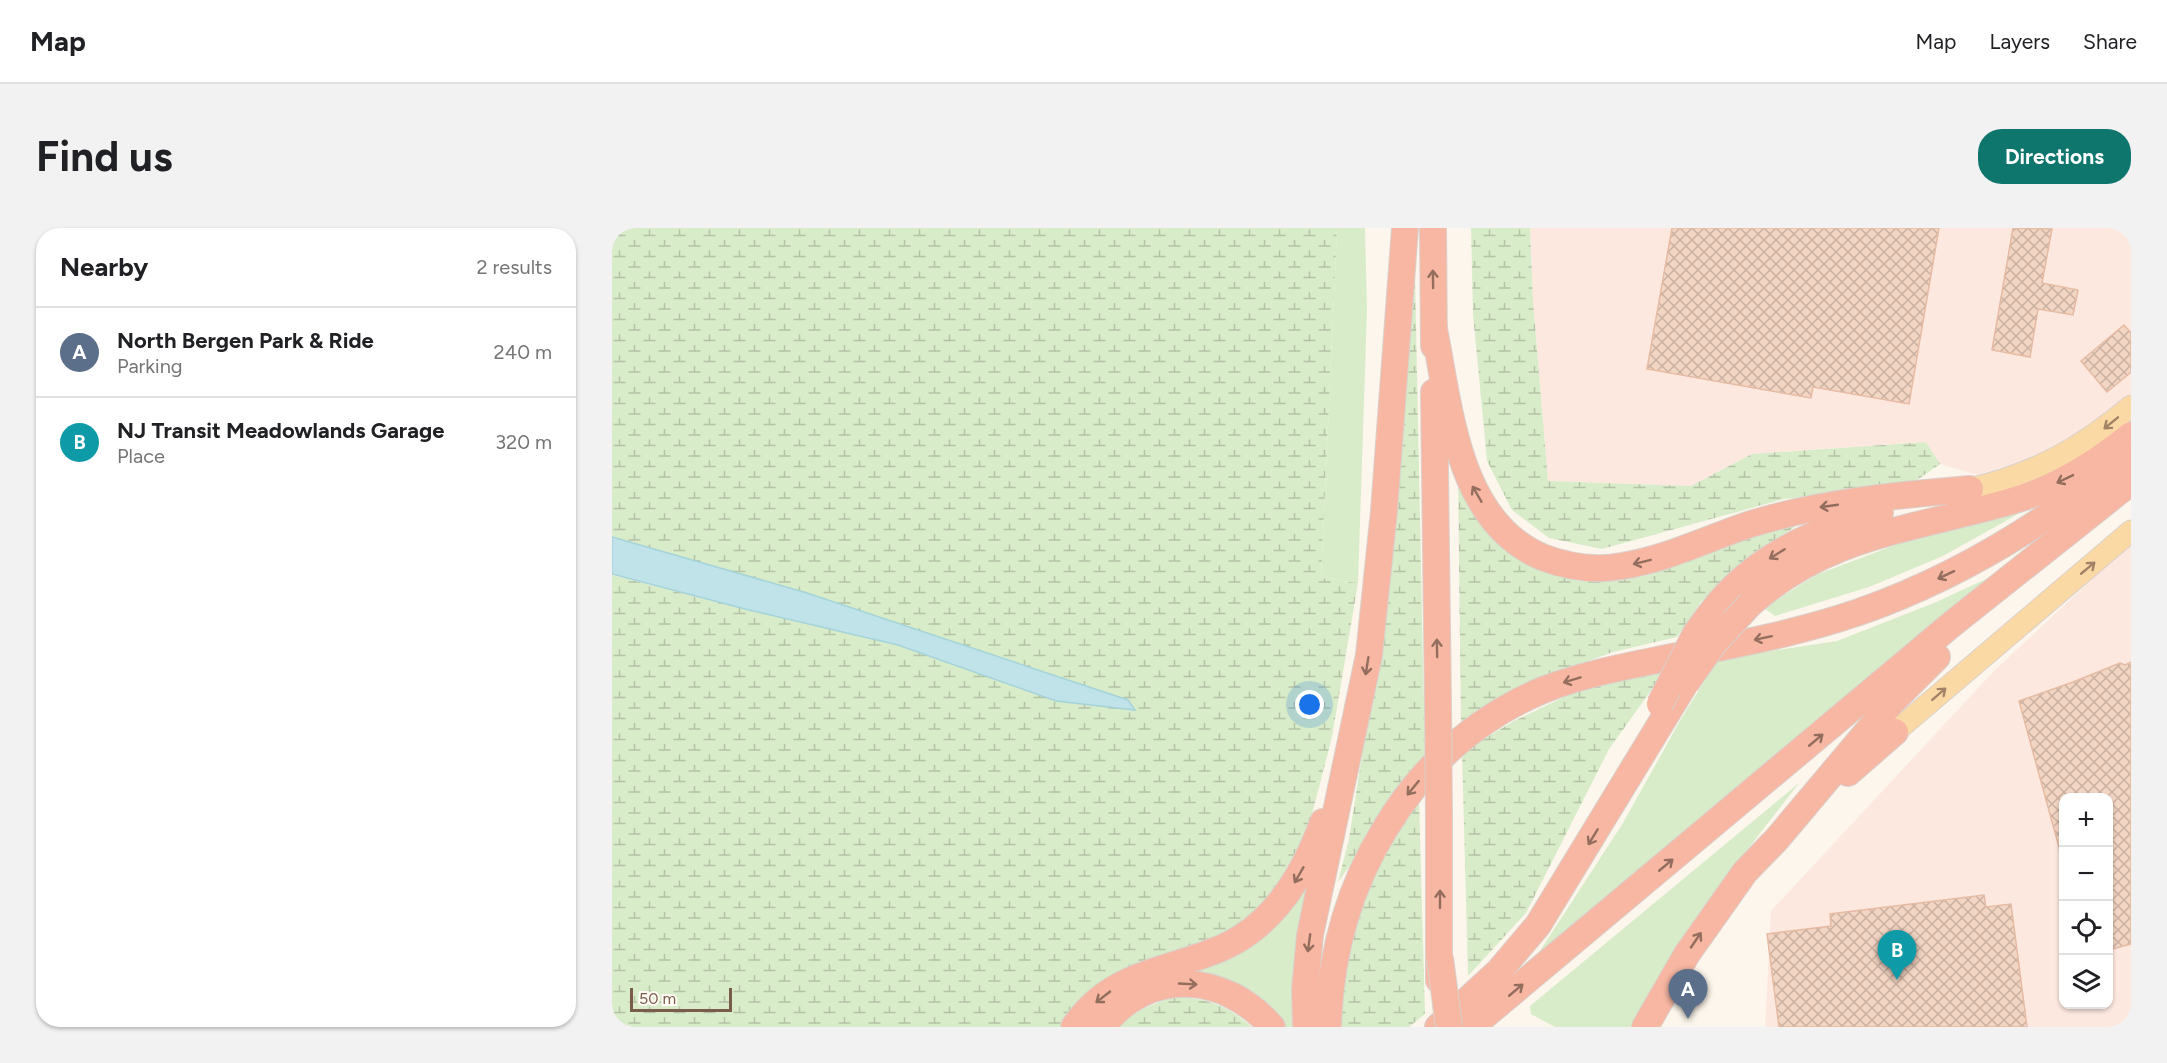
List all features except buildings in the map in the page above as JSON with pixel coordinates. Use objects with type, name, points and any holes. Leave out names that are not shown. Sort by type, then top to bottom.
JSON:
[{"type":"highway","points":[[1373,607],[1372,510],[1389,228]]},
{"type":"highway","points":[[1321,1026],[1305,989],[1310,935],[1369,655],[1384,511],[1404,228]]},
{"type":"highway","points":[[1433,228],[1440,958],[1438,1027]]},
{"type":"highway","points":[[1434,330],[1454,429],[1473,486],[1494,519],[1513,539],[1550,560],[1578,567],[1623,566],[1658,558],[1750,524],[1795,513],[1920,493],[1970,489]]},
{"type":"highway","points":[[1438,1027],[1499,971],[1528,939],[1552,904],[1685,684],[1714,643],[1750,604],[1791,572],[1835,549],[1882,533],[2026,496],[2084,470],[2131,435]]},
{"type":"highway","points":[[1321,1026],[1340,935],[1352,895],[1367,859],[1413,788],[1443,755],[1474,728],[1526,698],[1570,681],[1611,669],[1791,632],[1838,619],[1885,602],[1977,561],[2020,536],[2060,510],[2131,454]]},
{"type":"highway","points":[[1471,1027],[1994,591],[2131,482]]},
{"type":"highway","points":[[1623,787],[1660,704],[1696,633],[1729,592],[1781,551],[1812,535],[1850,521],[1970,489]]},
{"type":"highway","points":[[1645,1027],[1673,976],[1745,872],[1777,839],[1893,700],[1975,621],[1994,591]]},
{"type":"highway","points":[[1808,800],[1839,781],[1895,732]]},
{"type":"highway","points":[[1074,1027],[1088,1010],[1115,988],[1164,967],[1226,946],[1240,938],[1267,916],[1291,889],[1301,873],[1319,832],[1352,742]]},
{"type":"highway","points":[[1440,958],[1449,1027]]},
{"type":"highway","points":[[1102,1027],[1122,1006],[1144,992],[1170,984],[1185,983],[1216,989],[1232,996],[1260,1014],[1272,1027]]},
{"type":"main road","points":[[1970,489],[2015,476],[2057,458],[2090,439],[2131,406]]},
{"type":"main road","points":[[1895,732],[2131,531]]},
{"type":"shaded area","points":[[1530,228],[2131,228],[2131,406],[2090,439],[1978,475],[1940,464],[1925,442],[1752,454],[1691,486],[1548,481],[1533,301]]},
{"type":"shaded area","points":[[2131,545],[2131,1027],[1765,1027],[1771,911],[1993,672]]},
{"type":"green space","points":[[612,228],[1337,228],[1321,578],[1358,583],[1332,737],[1304,845],[1270,899],[1227,936],[1102,984],[1059,1027],[612,1027],[612,575],[898,645],[1056,701],[1134,709],[1128,700],[807,593],[612,537]]},
{"type":"green space","points":[[1337,228],[1365,228],[1367,310],[1358,583],[1321,578]]},
{"type":"green space","points":[[1471,228],[1530,228],[1533,301],[1548,481],[1691,486],[1752,454],[1926,442],[1940,464],[1910,485],[1784,499],[1602,549],[1549,538],[1512,510],[1487,461],[1473,314]]},
{"type":"green space","points":[[1415,276],[1425,761],[1338,882],[1349,839],[1391,568]]},
{"type":"green space","points":[[1458,473],[1479,518],[1521,560],[1579,581],[1645,576],[1702,553],[1807,519],[1740,563],[1701,602],[1677,637],[1613,652],[1536,680],[1461,725]]},
{"type":"green space","points":[[2027,509],[1943,556],[1869,587],[1775,616],[1764,608],[1816,575],[1911,539]]},
{"type":"green space","points":[[1999,573],[1536,957],[1623,823],[1681,719],[1718,659],[1837,641],[1934,603]]},
{"type":"green space","points":[[1670,664],[1609,749],[1526,913],[1468,976],[1462,752],[1514,721],[1587,686]]},
{"type":"green space","points":[[1799,783],[1703,907],[1638,1027],[1555,1027],[1531,1014],[1530,1006]]},
{"type":"green space","points":[[1419,797],[1425,1014],[1409,1027],[1340,1027],[1350,941],[1379,865]]},
{"type":"green space","points":[[1308,884],[1299,1027],[1280,1027],[1220,982],[1092,1017]]},
{"type":"green space","points":[[1178,996],[1218,1005],[1252,1027],[1120,1027],[1147,1007]]},
{"type":"water","points":[[612,537],[807,593],[1128,700],[1135,710],[1056,701],[898,645],[745,609],[612,574]]},
{"type":"place","name":"NJ Transit Meadowlands Garage","points":[[1897,980]]},
{"type":"place","name":"North Bergen Park & Ride","points":[[1688,1019]]}]
